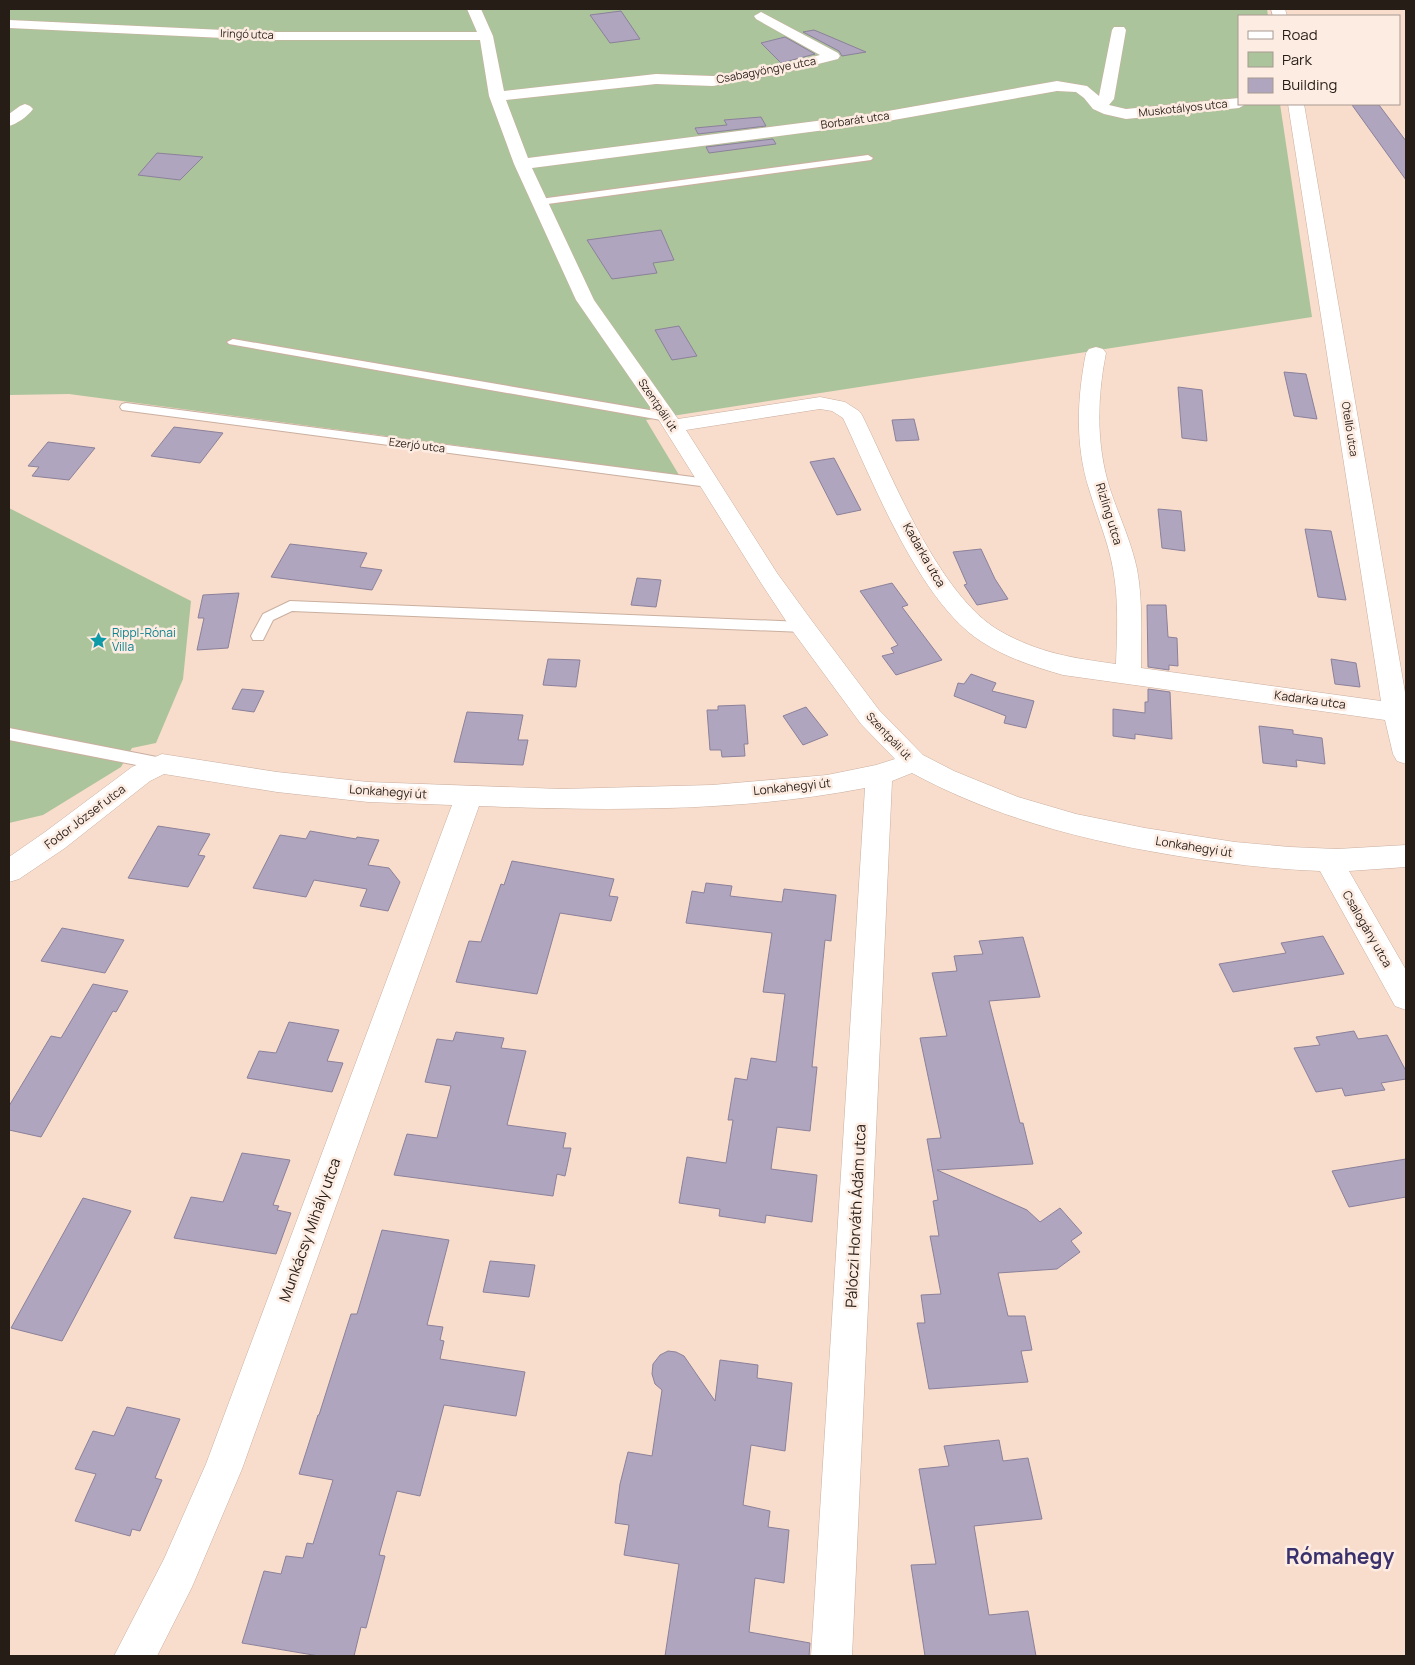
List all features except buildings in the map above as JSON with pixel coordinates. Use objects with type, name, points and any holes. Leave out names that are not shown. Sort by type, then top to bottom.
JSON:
[{"type":"street","name":"Szentpáli út","points":[[474,9],[486,36],[497,96],[522,164],[585,300],[670,421],[769,578],[803,627],[870,717],[914,762]]},
{"type":"street","name":"Csabagyöngye utca","points":[[497,96],[656,79],[713,81],[778,70],[833,56],[761,16]]},
{"type":"street","name":"Iringó utca","points":[[9,24],[266,36],[486,36]]},
{"type":"street","points":[[1098,106],[1106,99],[1119,30]]},
{"type":"street","name":"Borbarát utca","points":[[522,164],[871,119],[1057,86],[1075,87],[1088,92],[1098,106]]},
{"type":"street","name":"Muskotályos utca","points":[[1098,106],[1110,111],[1134,114],[1238,102]]},
{"type":"street","name":"Otelló utca","points":[[1296,105],[1396,712],[1406,754]]},
{"type":"street","points":[[9,121],[25,109]]},
{"type":"street","name":"Rizling utca","points":[[1096,353],[1090,378],[1089,406],[1093,463],[1125,567],[1130,610],[1128,675]]},
{"type":"street","name":"Kadarka utca","points":[[670,421],[820,402],[838,406],[852,415],[931,572],[960,611],[990,636],[1026,654],[1063,666],[1396,712]]},
{"type":"street","name":"Lonkahegyi út","points":[[162,764],[277,782],[350,790],[469,797],[561,799],[712,795],[827,785],[879,775],[914,762],[946,781],[1018,808],[1124,837],[1233,854],[1328,860],[1406,856]]},
{"type":"street","name":"Fodor József utca","points":[[9,871],[55,840],[141,774],[162,764]]},
{"type":"street","name":"Pálóczi Horváth Ádám utca","points":[[832,1656],[879,775]]},
{"type":"street","name":"Munkácsy Mihály utca","points":[[135,1656],[178,1573],[223,1469],[469,797]]},
{"type":"street","name":"Csalogány utca","points":[[1328,860],[1406,997]]},
{"type":"lane","points":[[540,202],[868,158]]},
{"type":"lane","points":[[233,342],[670,421]]},
{"type":"lane","name":"Ezerjó utca","points":[[126,407],[708,483]]},
{"type":"lane","points":[[258,636],[268,617],[290,606],[803,627]]},
{"type":"lane","points":[[9,734],[162,764]]},
{"type":"green space","points":[[9,9],[1267,9],[1268,15],[1238,15],[1238,105],[1280,105],[1312,317],[646,420],[679,475],[69,394],[9,395]]},
{"type":"green space","name":"Rippl-Rónai Villa","points":[[9,508],[191,601],[183,679],[156,743],[132,748],[121,767],[43,815],[9,823]]},
{"type":"place","name":"Rippl-Rónai Villa","points":[[98,640]]},
{"type":"district","name":"Rómahegy","points":[[1340,1557]]}]
